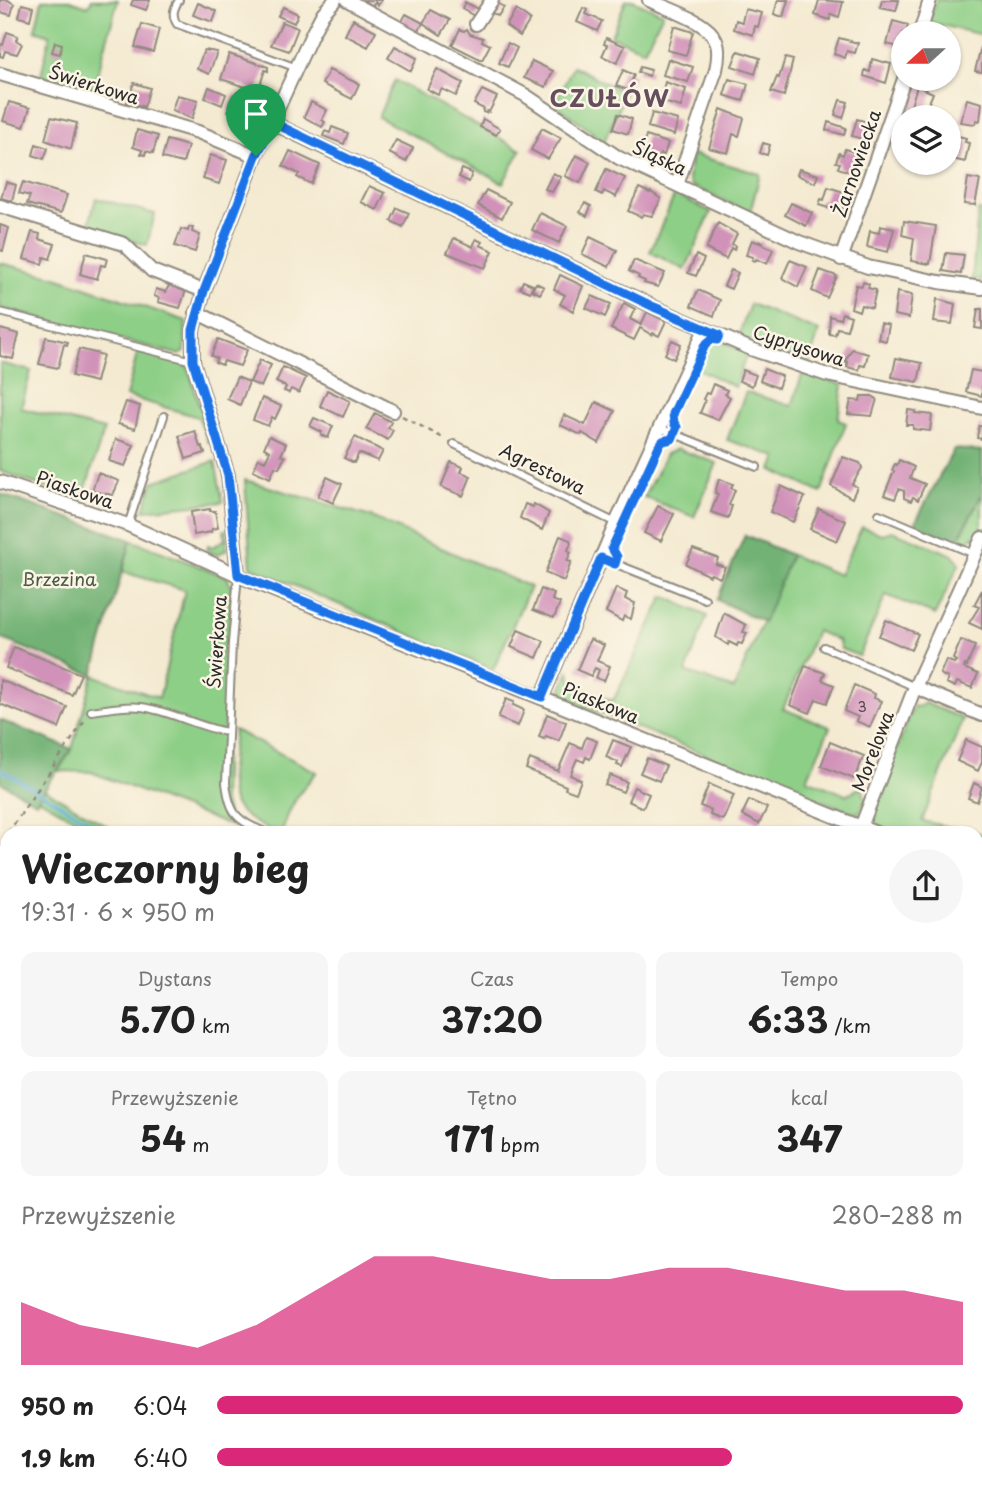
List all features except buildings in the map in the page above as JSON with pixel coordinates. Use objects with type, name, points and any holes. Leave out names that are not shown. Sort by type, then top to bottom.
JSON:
[{"type":"street","name":"Świerkowa","points":[[238,575],[228,475],[193,361],[192,341],[196,313],[256,156],[274,123],[312,34],[323,13],[335,0]]},
{"type":"street","name":"Śląska","points":[[346,0],[525,95],[619,158],[799,242],[841,259],[897,274],[982,288]]},
{"type":"street","points":[[476,24],[492,0]]},
{"type":"street","points":[[649,0],[710,30],[719,55],[677,185]]},
{"type":"street","points":[[924,21],[930,0]]},
{"type":"street","name":"Świerkowa","points":[[0,74],[198,132],[256,156]]},
{"type":"street","name":"Żarnowiecka","points":[[841,259],[900,91]]},
{"type":"street","name":"Cyprysowa","points":[[274,123],[654,307],[751,349],[827,374],[982,408]]},
{"type":"street","points":[[0,206],[124,244],[152,271],[204,291]]},
{"type":"street","points":[[196,313],[393,411]]},
{"type":"street","points":[[542,697],[616,523],[705,329]]},
{"type":"street","name":"Piaskowa","points":[[0,482],[128,525],[238,575],[859,826]]},
{"type":"street","name":"Morelowa","points":[[861,826],[915,687],[978,556],[982,538]]},
{"type":"street","points":[[915,687],[982,715]]},
{"type":"lane","points":[[179,0],[174,10],[177,24],[297,68]]},
{"type":"lane","points":[[0,312],[193,361]]},
{"type":"lane","points":[[128,525],[164,416]]},
{"type":"lane","points":[[660,428],[757,467]]},
{"type":"lane","name":"Agrestowa","points":[[454,444],[616,523]]},
{"type":"lane","points":[[879,514],[978,556]]},
{"type":"lane","points":[[601,558],[705,599]]},
{"type":"lane","name":"Świerkowa","points":[[238,575],[226,783],[228,803],[234,815],[254,826]]},
{"type":"lane","points":[[824,647],[915,687]]},
{"type":"lane","points":[[91,711],[142,707],[208,729],[227,732]]},
{"type":"path","points":[[393,411],[454,444]]},
{"type":"path","points":[[12,826],[91,711]]},
{"type":"green space","points":[[42,0],[69,0],[88,6],[92,0],[118,0],[92,94],[40,80],[50,35],[35,30]]},
{"type":"green space","points":[[626,0],[663,13],[644,50],[611,36]]},
{"type":"green space","points":[[936,0],[982,0],[982,35],[961,30],[961,21],[929,21]]},
{"type":"green space","points":[[573,66],[625,93],[604,142],[554,105]]},
{"type":"green space","points":[[395,80],[521,150],[503,183],[378,117]]},
{"type":"green space","points":[[692,154],[760,174],[750,213],[691,186],[688,178]]},
{"type":"green space","points":[[675,194],[711,212],[685,270],[650,252]]},
{"type":"green space","points":[[96,198],[155,214],[147,245],[88,228]]},
{"type":"green space","points":[[978,210],[982,211],[982,281],[972,280]]},
{"type":"green space","points":[[0,263],[56,277],[186,321],[185,351],[180,355],[0,308]]},
{"type":"green space","points":[[750,304],[819,331],[809,364],[738,337]]},
{"type":"green space","points":[[713,342],[726,343],[747,353],[735,387],[698,369],[707,347]]},
{"type":"green space","points":[[138,351],[180,362],[188,367],[213,440],[208,442],[198,417],[126,396]]},
{"type":"green space","points":[[0,363],[31,371],[21,408],[104,430],[82,501],[0,471]]},
{"type":"green space","points":[[803,372],[843,385],[838,420],[846,423],[821,493],[772,470],[777,457],[727,440],[746,392],[792,406]]},
{"type":"green space","points":[[677,449],[717,463],[694,517],[644,497],[666,454]]},
{"type":"green space","points":[[954,449],[982,451],[982,494],[957,542],[917,525],[916,521]]},
{"type":"green space","points":[[215,461],[223,502],[144,510],[153,482]]},
{"type":"green space","points":[[245,480],[371,517],[530,587],[493,670],[251,567]]},
{"type":"green space","name":"Brzezina","points":[[0,494],[131,540],[93,675],[0,638]]},
{"type":"green space","points":[[982,494],[982,524],[976,537],[973,536],[966,542],[957,542]]},
{"type":"green space","points":[[862,527],[882,534],[892,531],[951,554],[959,565],[935,615],[886,595],[859,656],[841,649],[838,640],[816,631],[783,709],[830,727],[807,779],[846,795],[863,786],[864,796],[867,798],[859,813],[562,698],[560,693],[569,671],[573,685],[613,701],[664,596],[707,616],[686,672],[734,689],[791,555],[839,575]]},
{"type":"green space","points":[[224,530],[227,530],[226,550],[217,555],[207,551],[208,545],[213,547],[225,539]]},
{"type":"green space","points":[[745,535],[791,555],[764,622],[717,600]]},
{"type":"green space","points":[[131,540],[227,577],[232,587],[223,799],[231,826],[91,772],[58,771],[72,749],[93,675],[159,698],[185,590],[123,572]]},
{"type":"green space","points":[[925,703],[963,719],[922,821],[945,826],[874,826],[868,822],[914,706]]},
{"type":"green space","points":[[0,720],[72,749],[36,802],[0,782]]},
{"type":"green space","points":[[234,730],[317,772],[295,800],[284,826],[262,826],[242,813],[233,801],[230,776]]},
{"type":"green space","points":[[44,789],[107,826],[88,826],[38,798]]},
{"type":"waterway","points":[[0,769],[97,826]]},
{"type":"district","name":"CZUŁÓW","points":[[610,97]]},
{"type":"route","points":[[274,123],[654,307],[719,335],[717,340],[712,339],[705,345],[673,414],[677,427],[672,439],[663,441],[659,446],[612,548],[617,557],[615,564],[601,558],[542,697],[238,575],[232,495],[223,455],[193,361],[192,341],[196,313],[256,156],[274,123]]}]
